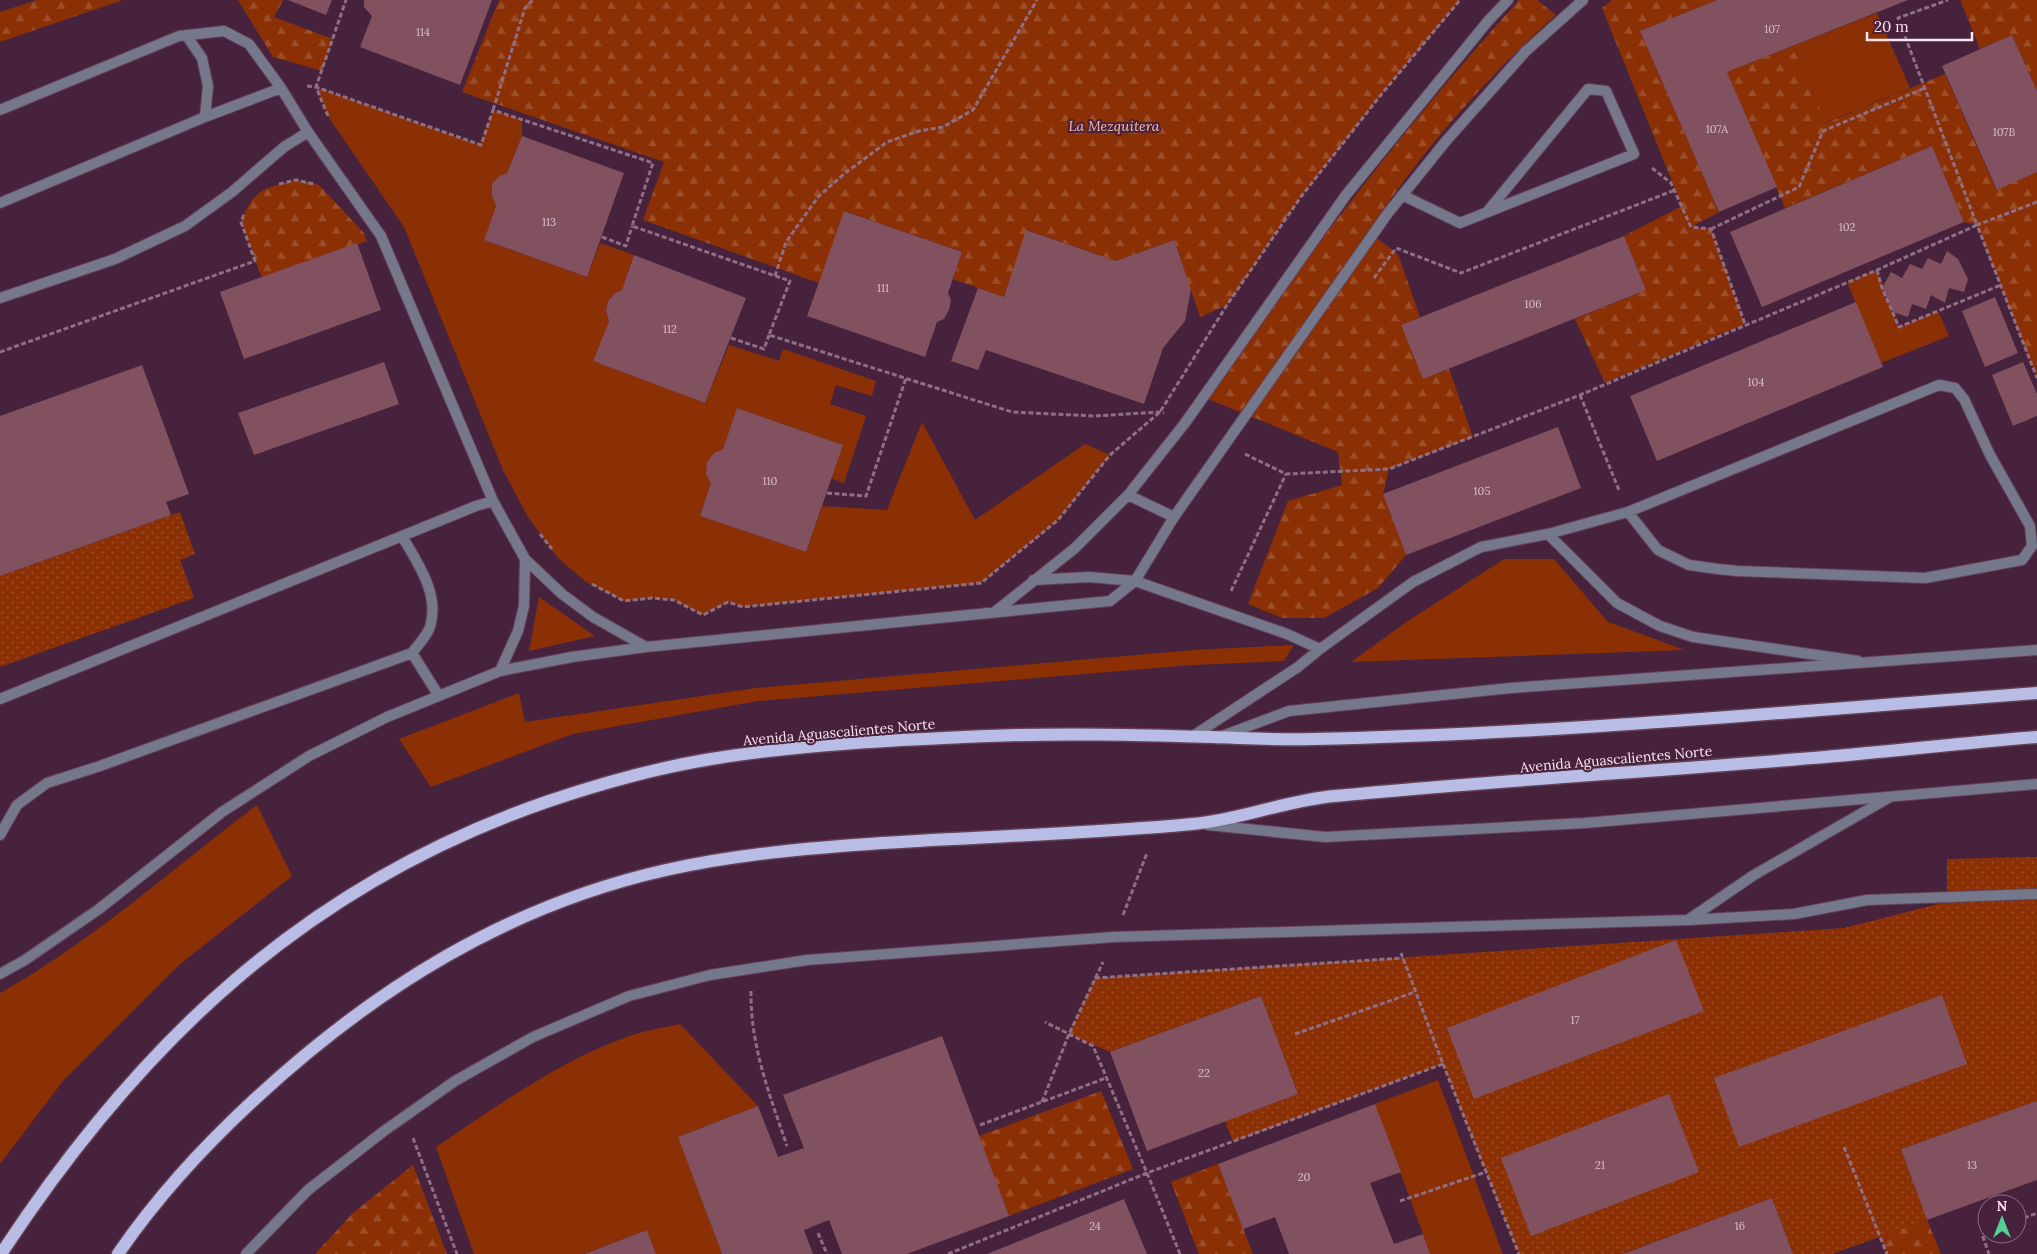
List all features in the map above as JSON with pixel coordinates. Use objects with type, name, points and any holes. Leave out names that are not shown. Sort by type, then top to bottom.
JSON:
[{"type":"main road","name":"Avenida Aguascalientes Norte","points":[[1,1254],[42,1193],[118,1096],[160,1050],[262,956],[318,915],[366,885],[432,850],[526,809],[596,786],[707,759],[824,745],[993,736],[1193,736],[1308,739],[1554,729],[2037,693]]},
{"type":"main road","name":"Avenida Aguascalientes Norte","points":[[118,1254],[132,1233],[175,1181],[220,1132],[314,1046],[362,1009],[412,975],[513,921],[616,883],[668,869],[749,856],[829,847],[1200,824],[1326,796],[1805,759],[2037,737]]},
{"type":"street","points":[[996,611],[1075,548],[1128,495],[1185,423],[1346,195],[1482,28],[1508,0]]},
{"type":"street","points":[[0,974],[25,960],[99,909],[222,812],[308,756],[387,717],[500,671],[572,657],[646,647],[1110,601],[1135,581],[1174,517],[1402,195],[1446,141],[1525,52],[1583,0]]},
{"type":"street","points":[[0,110],[179,36],[224,31],[249,44],[381,236],[493,501],[525,560],[570,600],[593,617],[646,647]]},
{"type":"street","points":[[186,35],[202,58],[208,86],[205,117]]},
{"type":"street","points":[[0,203],[279,85]]},
{"type":"street","points":[[1402,195],[1460,223],[1634,154],[1606,91],[1588,89],[1487,212]]},
{"type":"street","points":[[0,298],[115,259],[185,226],[232,192],[284,147],[308,132]]},
{"type":"street","points":[[1193,736],[1298,667],[1320,648],[1413,582],[1481,547],[1548,534],[1628,512],[1939,385],[1955,388],[1964,399],[1990,455],[2030,526],[2032,546],[2022,560],[1925,578],[1737,571],[1690,565],[1658,550],[1628,512]]},
{"type":"street","points":[[1128,495],[1174,517]]},
{"type":"street","points":[[0,700],[402,536],[493,501]]},
{"type":"street","points":[[1548,534],[1617,603],[1660,626],[1693,637],[1866,662]]},
{"type":"street","points":[[0,835],[17,805],[47,782],[100,766],[412,653],[430,628],[432,597],[422,570],[402,536]]},
{"type":"street","points":[[500,671],[518,631],[524,606],[525,560]]},
{"type":"street","points":[[1034,580],[1089,578],[1135,581],[1287,634],[1320,648]]},
{"type":"street","name":"Avenida Aguascalientes Norte","points":[[1218,737],[1290,711],[1511,688],[2037,650]]},
{"type":"street","points":[[412,653],[440,696]]},
{"type":"street","name":"Avenida Aguascalientes Norte","points":[[1200,824],[1325,837],[1584,823],[2037,784]]},
{"type":"street","points":[[1688,920],[1754,874],[1892,795]]},
{"type":"street","points":[[246,1254],[308,1190],[405,1116],[455,1081],[534,1037],[629,996],[710,975],[807,960],[1114,937],[1688,920],[1794,914],[1867,900],[2037,894]]},
{"type":"path","points":[[329,118],[316,87],[346,0]]},
{"type":"path","points":[[279,85],[316,87],[481,145],[525,8],[533,0]]},
{"type":"path","points":[[775,276],[786,242],[818,197],[844,174],[887,142],[919,131],[943,127],[973,110],[1038,0]]},
{"type":"path","points":[[586,582],[624,601],[652,598],[674,600],[702,615],[728,602],[743,607],[981,583],[1058,520],[1110,455],[1160,412],[1227,305],[1300,198],[1380,96],[1460,0]]},
{"type":"path","points":[[1948,0],[1898,18],[2037,378]]},
{"type":"path","points":[[1634,154],[1671,183],[1690,227],[1711,229],[1799,187],[1823,131],[1925,88]]},
{"type":"path","points":[[493,110],[653,163],[626,246],[602,237]]},
{"type":"path","points":[[270,187],[296,180],[319,185]]},
{"type":"path","points":[[1373,280],[1396,248],[1461,274],[1675,190]]},
{"type":"path","points":[[1230,594],[1286,474],[1390,469],[1580,395],[1877,270],[1977,224],[2037,202]]},
{"type":"path","points":[[0,352],[255,261],[241,222],[244,213]]},
{"type":"path","points":[[632,226],[790,281],[764,349],[731,338]]},
{"type":"path","points":[[1711,229],[1745,324]]},
{"type":"path","points":[[1877,270],[1882,288],[1899,327],[2001,284]]},
{"type":"path","points":[[769,335],[1012,412],[1094,416],[1160,412]]},
{"type":"path","points":[[827,493],[866,496],[906,378]]},
{"type":"path","points":[[1580,395],[1628,512]]},
{"type":"path","points":[[540,533],[557,557]]},
{"type":"path","points":[[1392,929],[1518,1254]]},
{"type":"path","points":[[1096,978],[1403,958]]},
{"type":"path","points":[[752,968],[751,1011],[763,1077],[787,1146]]},
{"type":"path","points":[[1295,1034],[1415,992]]},
{"type":"path","points":[[1045,1022],[1093,1046],[1180,1254]]},
{"type":"path","points":[[1042,1102],[1069,1034]]},
{"type":"path","points":[[948,1254],[1146,1173],[1443,1064]]},
{"type":"path","points":[[980,1125],[1106,1078]]},
{"type":"path","points":[[405,1116],[457,1254]]},
{"type":"path","points":[[1844,1146],[1887,1254]]},
{"type":"path","points":[[1400,1201],[1486,1172]]},
{"type":"path","points":[[818,1233],[827,1254]]},
{"type":"green space","points":[[37,0],[123,0],[0,42],[0,12]]},
{"type":"green space","points":[[238,0],[283,0],[274,17],[333,39],[322,71],[273,57]]},
{"type":"green space","name":"La Mezquitera","points":[[499,0],[1460,0],[1380,96],[1300,198],[1227,305],[1200,317],[1174,240],[1116,261],[1027,230],[1004,297],[953,279],[962,252],[845,211],[819,283],[643,220],[664,162],[462,92]]},
{"type":"green space","points":[[1519,0],[1537,0],[1556,15],[1529,39],[1455,118],[1410,173],[1368,232],[1398,254],[1420,317],[1402,325],[1423,379],[1449,369],[1473,437],[1389,469],[1383,494],[1406,555],[1378,588],[1324,618],[1282,618],[1248,604],[1288,501],[1342,485],[1338,452],[1208,399],[1318,244],[1436,95]]},
{"type":"green space","points":[[1612,0],[1717,0],[1640,31],[1719,212],[1691,227],[1711,229],[1745,324],[1605,383],[1575,319],[1646,290],[1624,236],[1682,206],[1602,8]]},
{"type":"green space","points":[[1960,0],[2037,0],[2037,91],[2012,35],[1980,49]]},
{"type":"green space","points":[[1877,13],[1910,88],[1825,123],[1793,46]]},
{"type":"green space","points":[[1793,46],[1826,123],[1945,74],[1996,189],[2037,172],[2037,378],[1977,225],[1964,222],[1932,146],[1785,208],[1727,72]]},
{"type":"green space","points":[[316,87],[480,145],[493,110],[522,120],[522,136],[507,173],[497,178],[492,186],[492,195],[496,206],[484,240],[587,277],[600,243],[634,255],[622,290],[614,294],[608,301],[606,311],[609,321],[593,361],[705,403],[729,345],[779,361],[783,349],[876,381],[872,396],[836,385],[830,404],[866,416],[844,483],[831,478],[843,445],[737,408],[723,449],[714,453],[707,462],[711,483],[700,516],[806,552],[822,506],[887,510],[922,422],[975,520],[1085,444],[1110,455],[1058,520],[981,583],[743,607],[728,602],[703,615],[674,600],[652,598],[624,601],[586,582],[557,557],[528,517],[503,470],[404,227],[329,118]]},
{"type":"green space","points":[[296,180],[319,185],[364,233],[367,241],[262,278],[241,222],[250,202],[255,196],[268,188]]},
{"type":"green space","points":[[1877,270],[1899,327],[1938,311],[1949,336],[1881,363],[1847,282]]},
{"type":"green space","points":[[180,512],[195,554],[180,560],[194,598],[0,667],[0,576]]},
{"type":"green space","points":[[1504,559],[1554,559],[1608,622],[1685,650],[1351,662],[1405,623]]},
{"type":"green space","points":[[539,597],[595,636],[529,651]]},
{"type":"green space","points":[[1294,645],[1284,661],[1193,665],[758,701],[573,734],[431,787],[399,739],[519,693],[525,722],[756,688],[1194,650]]},
{"type":"green space","points":[[257,805],[292,876],[179,965],[63,1081],[0,1164],[0,993],[34,973],[100,928]]},
{"type":"green space","points":[[2037,857],[2037,1101],[1901,1149],[1927,1220],[1832,1254],[1793,1254],[1772,1198],[1622,1254],[1519,1254],[1443,1064],[1233,1142],[1225,1121],[1298,1094],[1261,996],[1110,1052],[1069,1034],[1095,978],[1844,928],[1947,902],[1947,859]]},
{"type":"green space","points":[[680,1024],[758,1106],[678,1137],[722,1254],[656,1254],[647,1230],[583,1254],[474,1254],[436,1147],[527,1087],[574,1060],[631,1036]]},
{"type":"green space","points":[[1438,1080],[1503,1254],[1430,1254],[1375,1104]]},
{"type":"green space","points":[[1101,1091],[1133,1169],[1009,1216],[979,1136]]},
{"type":"green space","points":[[1218,1164],[1253,1254],[1199,1254],[1171,1182]]},
{"type":"green space","points":[[413,1165],[447,1254],[315,1254],[353,1213]]},
{"type":"green space","points":[[1927,1220],[1941,1254],[1887,1254],[1880,1236]]},
{"type":"building","points":[[288,0],[332,0],[326,15]]},
{"type":"building","points":[[364,0],[492,0],[460,85],[360,47],[372,16],[364,7]]},
{"type":"building","points":[[1717,0],[1908,0],[1727,72],[1777,187],[1719,212],[1640,31]]},
{"type":"building","points":[[2012,35],[2037,91],[2037,172],[1997,190],[1942,66]]},
{"type":"building","points":[[522,136],[624,173],[587,277],[484,240],[496,206],[492,196],[492,184],[499,176],[507,173]]},
{"type":"building","points":[[1932,146],[1964,222],[1762,307],[1730,232]]},
{"type":"building","points":[[844,211],[962,252],[948,293],[951,300],[949,310],[944,319],[937,322],[925,357],[807,316]]},
{"type":"building","points":[[1026,230],[1116,261],[1174,240],[1191,289],[1185,321],[1163,348],[1144,404],[986,350],[978,370],[951,361],[978,288],[1004,297]]},
{"type":"building","points":[[1624,236],[1646,290],[1423,379],[1401,325]]},
{"type":"building","points":[[357,243],[381,310],[244,359],[220,292]]},
{"type":"building","points":[[1947,251],[1958,259],[1968,279],[1964,292],[1949,288],[1945,303],[1931,295],[1926,309],[1912,304],[1908,317],[1893,312],[1882,288],[1891,272],[1902,278],[1910,264],[1922,269],[1928,258],[1941,264]]},
{"type":"building","points":[[634,255],[746,298],[705,403],[593,361],[609,321],[606,311],[608,301],[614,294],[622,290]]},
{"type":"building","points":[[1995,297],[2018,353],[1985,367],[1962,311]]},
{"type":"building","points":[[1856,302],[1883,367],[1657,461],[1630,396]]},
{"type":"building","points":[[384,362],[399,404],[254,455],[238,413]]},
{"type":"building","points":[[2023,362],[2037,394],[2037,416],[2013,426],[1992,375]]},
{"type":"building","points":[[142,365],[189,494],[166,502],[171,515],[0,576],[0,416]]},
{"type":"building","points":[[737,408],[843,445],[806,552],[700,516],[711,483],[706,474],[707,462],[714,453],[723,449]]},
{"type":"building","points":[[1558,427],[1581,488],[1406,555],[1383,494]]},
{"type":"building","points":[[1676,940],[1704,1011],[1474,1099],[1447,1028]]},
{"type":"building","points":[[1942,995],[1967,1064],[1739,1147],[1714,1078]]},
{"type":"building","points":[[1261,996],[1298,1094],[1147,1151],[1110,1052]]},
{"type":"building","points":[[942,1036],[1009,1216],[907,1254],[842,1254],[829,1220],[804,1230],[813,1254],[722,1254],[678,1137],[758,1106],[778,1157],[804,1148],[783,1095]]},
{"type":"building","points":[[1669,1094],[1699,1172],[1531,1236],[1501,1158]]},
{"type":"building","points":[[2037,1101],[2037,1180],[1998,1194],[1977,1194],[1977,1202],[1927,1220],[1901,1149]]},
{"type":"building","points":[[1375,1104],[1401,1172],[1370,1183],[1394,1244],[1423,1234],[1430,1254],[1289,1254],[1275,1217],[1243,1229],[1218,1164]]},
{"type":"building","points":[[1772,1198],[1793,1254],[1623,1254]]},
{"type":"building","points":[[1124,1199],[1147,1254],[987,1254]]},
{"type":"building","points":[[647,1230],[656,1254],[584,1254]]}]
